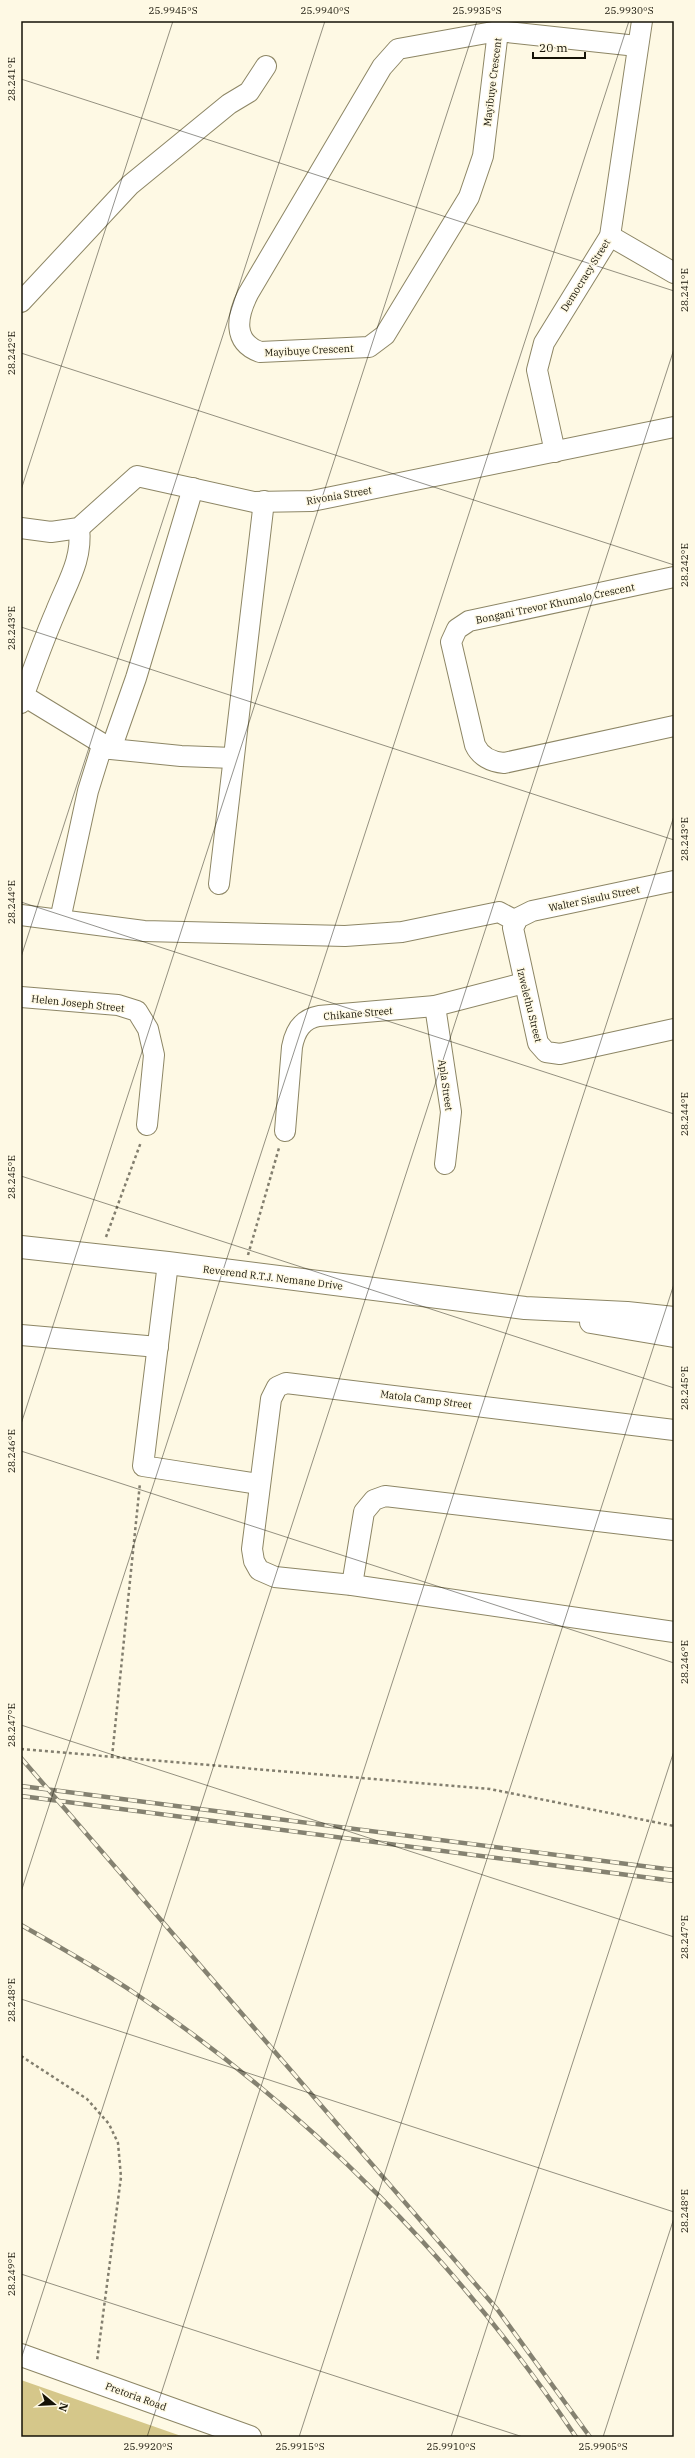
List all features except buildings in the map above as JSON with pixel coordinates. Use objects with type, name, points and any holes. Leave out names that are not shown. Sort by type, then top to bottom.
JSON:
[{"type":"main road","name":"Reverend R.T.J. Nemane Drive","points":[[21,1247],[168,1263],[243,1274],[525,1308],[629,1330],[674,1322]]},
{"type":"main road","name":"Pretoria Road","points":[[21,2355],[250,2437]]},
{"type":"street","name":"Democracy Street","points":[[555,452],[537,370],[538,362],[550,333],[610,236],[637,46],[642,21]]},
{"type":"street","name":"Mayibuye Crescent","points":[[498,31],[483,156],[478,176],[469,197],[385,335],[369,347],[260,352],[249,346],[239,331],[239,319],[243,304],[387,58],[398,49],[498,31],[637,46]]},
{"type":"street","points":[[21,302],[130,185],[229,104],[249,92],[266,66]]},
{"type":"street","points":[[610,236],[674,273]]},
{"type":"street","name":"Rivonia Street","points":[[79,528],[137,476],[254,502],[312,501],[674,427]]},
{"type":"street","points":[[60,920],[88,791],[136,678],[193,488]]},
{"type":"street","points":[[219,884],[264,502]]},
{"type":"street","points":[[21,528],[51,532],[79,528],[81,542],[76,565],[56,611],[22,699],[106,747],[181,756],[233,758]]},
{"type":"street","name":"Bongani Trevor Khumalo Crescent","points":[[674,577],[469,621],[457,629],[451,642],[475,745],[483,756],[492,761],[504,763],[674,726]]},
{"type":"street","name":"Walter Sisulu Street","points":[[516,921],[522,915],[532,911],[674,881]]},
{"type":"street","points":[[21,915],[144,931],[345,936],[402,932],[499,912],[516,921]]},
{"type":"street","name":"Izwelethu Street","points":[[516,921],[514,934],[524,983],[538,1043],[543,1050],[550,1054],[560,1054],[674,1029]]},
{"type":"street","name":"Chikane Street","points":[[285,1131],[293,1040],[296,1031],[305,1021],[319,1016],[435,1006],[524,983]]},
{"type":"street","name":"Helen Joseph Street","points":[[21,997],[118,1006],[137,1011],[148,1029],[154,1055],[147,1126]]},
{"type":"street","name":"Apla Street","points":[[435,1006],[451,1112],[445,1164]]},
{"type":"street","points":[[168,1263],[143,1466],[259,1484]]},
{"type":"street","points":[[21,1335],[158,1347]]},
{"type":"street","name":"Matola Camp Street","points":[[674,1430],[286,1383],[277,1387],[270,1399],[252,1549],[254,1561],[259,1570],[275,1577],[352,1585],[674,1632]]},
{"type":"street","points":[[352,1585],[364,1512],[374,1500],[385,1496],[674,1530]]},
{"type":"path","points":[[99,1256],[147,1126]]},
{"type":"path","points":[[243,1274],[285,1131]]},
{"type":"path","points":[[112,1757],[136,1514],[143,1466]]},
{"type":"path","points":[[21,1749],[490,1790],[674,1826]]},
{"type":"path","points":[[21,2056],[87,2099],[109,2124],[120,2154],[120,2177],[94,2381]]},
{"type":"shaded area","points":[[21,2380],[184,2437],[21,2437]]},
{"type":"railway","points":[[21,1758],[497,2309],[590,2437]]},
{"type":"railway","points":[[21,1786],[674,1870]]},
{"type":"railway","points":[[21,1796],[674,1881]]},
{"type":"railway","points":[[21,1925],[79,1958],[122,1985],[200,2039],[261,2088],[321,2140],[377,2194],[431,2251],[483,2311],[531,2373],[576,2437]]}]
